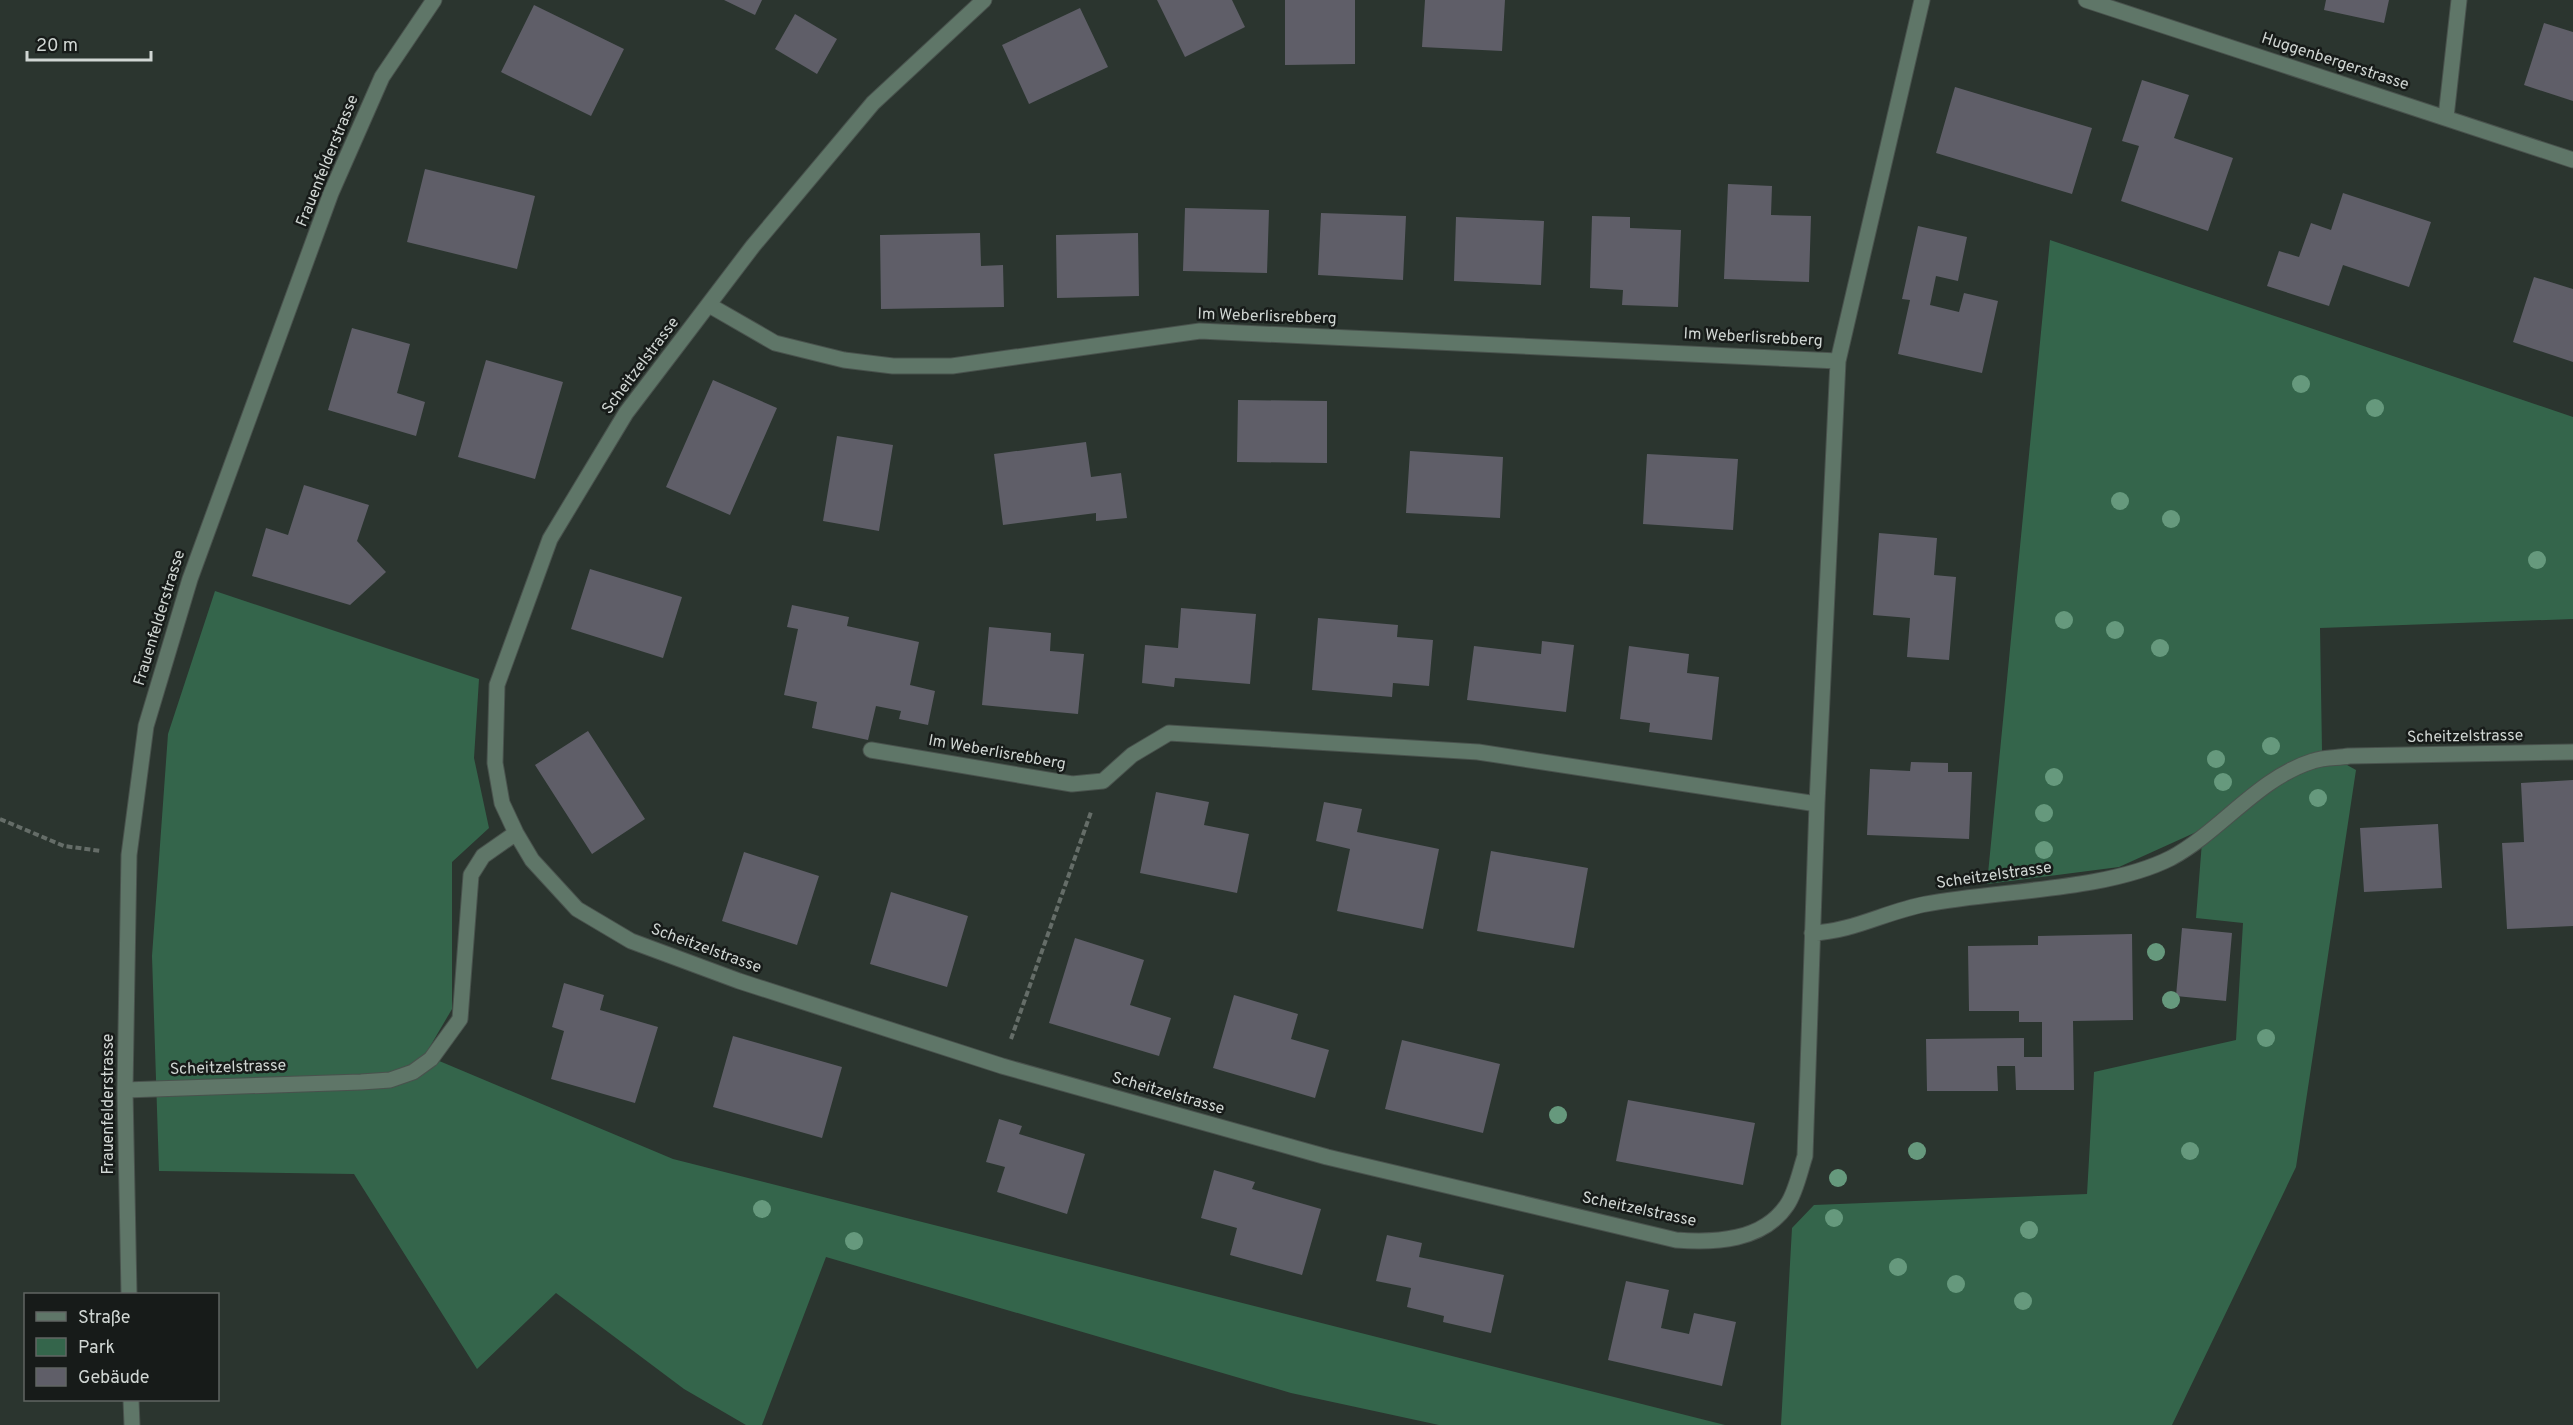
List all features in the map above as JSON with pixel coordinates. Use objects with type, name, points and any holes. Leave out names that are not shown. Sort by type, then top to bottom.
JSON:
[{"type":"street","name":"Frauenfelderstrasse","points":[[129,1293],[125,1090],[129,855],[146,726],[190,579],[332,193],[382,77],[434,0]]},
{"type":"street","name":"Scheitzelstrasse","points":[[984,0],[873,103],[753,246],[626,413],[550,539],[497,685],[495,763],[502,803],[532,860],[577,909],[631,941],[739,981],[1002,1066],[1326,1157],[1676,1240],[1710,1242],[1759,1231],[1787,1205],[1805,1156],[1812,933],[1831,933],[1924,904],[2086,882],[2144,869],[2171,857],[2204,836],[2279,777],[2313,760],[2349,756],[2573,752]]},
{"type":"street","name":"Im Weberlisrebberg","points":[[1812,933],[1838,361],[1922,0]]},
{"type":"street","name":"Huggenbergerstrasse","points":[[2086,0],[2573,160]]},
{"type":"street","points":[[2446,117],[2460,0]]},
{"type":"street","name":"Im Weberlisrebberg","points":[[709,305],[775,343],[844,360],[893,366],[952,366],[1200,331],[1838,361]]},
{"type":"street","points":[[1102,781],[1132,755],[1169,733],[1478,753],[1817,804]]},
{"type":"street","name":"Im Weberlisrebberg","points":[[871,750],[1072,784],[1102,781]]},
{"type":"street","name":"Scheitzelstrasse","points":[[125,1090],[361,1082],[390,1080],[412,1072],[431,1059],[460,1019],[471,875],[483,856],[516,833]]},
{"type":"street","points":[[131,1401],[132,1425]]},
{"type":"path","points":[[1002,1066],[1102,781]]},
{"type":"path","points":[[0,819],[64,846],[129,855]]},
{"type":"green space","points":[[2050,240],[2573,417],[2573,619],[2320,628],[2322,751],[2356,770],[2296,1167],[2172,1425],[1781,1425],[1792,1228],[1814,1205],[2087,1194],[2094,1072],[2236,1040],[2243,923],[2196,918],[2203,829],[2119,867],[1987,884]]},
{"type":"green space","points":[[215,591],[479,679],[474,758],[489,828],[452,862],[452,1009],[425,1055],[673,1159],[1725,1425],[1439,1425],[1291,1393],[826,1257],[762,1425],[746,1425],[684,1389],[556,1293],[477,1369],[354,1174],[159,1171],[152,956],[168,734]]},
{"type":"building","points":[[724,0],[762,0],[755,15]]},
{"type":"building","points":[[1157,0],[1232,0],[1245,27],[1185,57]]},
{"type":"building","points":[[1285,0],[1355,0],[1355,64],[1285,65]]},
{"type":"building","points":[[1425,0],[1505,0],[1502,51],[1422,47]]},
{"type":"building","points":[[2326,0],[2389,0],[2384,23],[2324,10]]},
{"type":"building","points":[[534,5],[624,49],[591,116],[501,72]]},
{"type":"building","points":[[1080,8],[1108,67],[1029,104],[1002,45]]},
{"type":"building","points":[[795,14],[837,39],[817,74],[775,49]]},
{"type":"building","points":[[2544,23],[2573,32],[2573,101],[2524,85]]},
{"type":"building","points":[[2142,80],[2189,95],[2174,138],[2233,158],[2208,231],[2121,201],[2139,146],[2122,141]]},
{"type":"building","points":[[1955,87],[2092,128],[2072,194],[1936,153]]},
{"type":"building","points":[[425,169],[535,196],[517,269],[407,242]]},
{"type":"building","points":[[1728,184],[1772,186],[1771,215],[1811,216],[1809,282],[1724,279]]},
{"type":"building","points":[[2343,193],[2431,222],[2409,287],[2343,265],[2329,306],[2267,286],[2279,251],[2299,257],[2311,223],[2331,230]]},
{"type":"building","points":[[1185,208],[1269,210],[1267,273],[1183,271]]},
{"type":"building","points":[[1321,213],[1406,216],[1403,280],[1318,275]]},
{"type":"building","points":[[1592,216],[1630,217],[1630,228],[1681,230],[1678,307],[1622,305],[1623,290],[1590,288]]},
{"type":"building","points":[[1456,217],[1544,221],[1541,285],[1454,281]]},
{"type":"building","points":[[1918,226],[1967,237],[1958,281],[1936,276],[1930,305],[1959,312],[1964,293],[1998,301],[1982,373],[1898,354],[1910,300],[1902,299]]},
{"type":"building","points":[[980,233],[981,266],[1003,265],[1004,307],[881,309],[880,235]]},
{"type":"building","points":[[1138,233],[1139,296],[1057,298],[1056,235]]},
{"type":"building","points":[[2534,277],[2573,289],[2573,362],[2513,342]]},
{"type":"building","points":[[352,328],[410,344],[397,393],[425,402],[416,436],[328,410]]},
{"type":"building","points":[[486,360],[563,382],[535,479],[458,457]]},
{"type":"building","points":[[713,380],[777,408],[730,515],[666,487]]},
{"type":"building","points":[[1238,400],[1327,401],[1327,463],[1237,462]]},
{"type":"building","points":[[837,436],[893,445],[879,531],[823,521]]},
{"type":"building","points":[[1086,442],[1091,477],[1121,473],[1127,518],[1096,521],[1096,513],[1003,525],[994,454]]},
{"type":"building","points":[[1410,451],[1503,457],[1500,518],[1406,513]]},
{"type":"building","points":[[1647,454],[1738,459],[1733,530],[1643,524]]},
{"type":"building","points":[[304,485],[369,505],[357,541],[386,572],[350,605],[252,576],[266,528],[288,535]]},
{"type":"building","points":[[1879,533],[1937,538],[1934,575],[1956,577],[1949,660],[1907,657],[1910,618],[1873,615]]},
{"type":"building","points":[[590,569],[682,597],[663,658],[571,629]]},
{"type":"building","points":[[792,605],[849,617],[847,626],[919,642],[910,685],[935,691],[928,725],[899,719],[901,711],[876,706],[868,740],[812,728],[817,702],[784,695],[798,629],[787,627]]},
{"type":"building","points":[[1181,608],[1256,614],[1250,684],[1175,678],[1174,687],[1142,683],[1145,645],[1178,648]]},
{"type":"building","points":[[1318,618],[1398,625],[1397,637],[1433,640],[1429,686],[1393,683],[1392,697],[1312,690]]},
{"type":"building","points":[[989,627],[1051,633],[1050,651],[1084,654],[1078,714],[982,705]]},
{"type":"building","points":[[1542,641],[1574,645],[1566,712],[1467,700],[1474,646],[1541,654]]},
{"type":"building","points":[[1629,646],[1689,654],[1687,673],[1719,677],[1712,740],[1649,732],[1650,723],[1620,719]]},
{"type":"building","points":[[588,731],[645,819],[592,854],[535,765]]},
{"type":"building","points":[[1911,762],[1948,763],[1948,772],[1972,772],[1969,839],[1867,835],[1870,769],[1910,771]]},
{"type":"building","points":[[2573,780],[2573,926],[2507,929],[2502,843],[2524,842],[2521,783]]},
{"type":"building","points":[[1156,792],[1209,802],[1204,825],[1249,834],[1237,893],[1140,873]]},
{"type":"building","points":[[1324,802],[1362,809],[1357,832],[1439,849],[1423,929],[1337,911],[1350,849],[1316,841]]},
{"type":"building","points":[[2438,824],[2442,888],[2364,892],[2360,828]]},
{"type":"building","points":[[1491,851],[1588,868],[1574,948],[1477,931]]},
{"type":"building","points":[[744,852],[819,876],[797,945],[722,921]]},
{"type":"building","points":[[891,892],[968,916],[947,987],[870,964]]},
{"type":"building","points":[[2182,928],[2232,933],[2226,1001],[2176,996]]},
{"type":"building","points":[[2132,934],[2133,1020],[2073,1021],[2074,1090],[2016,1090],[2015,1066],[1997,1066],[1998,1091],[1927,1091],[1926,1039],[2024,1038],[2024,1057],[2042,1057],[2042,1022],[2019,1022],[2019,1011],[1969,1011],[1968,946],[2038,945],[2038,936]]},
{"type":"building","points":[[1075,938],[1144,960],[1130,1005],[1171,1018],[1159,1056],[1049,1023]]},
{"type":"building","points":[[564,983],[604,995],[600,1010],[658,1027],[635,1103],[551,1079],[564,1031],[552,1027]]},
{"type":"building","points":[[1234,995],[1298,1014],[1291,1039],[1329,1050],[1315,1098],[1213,1068]]},
{"type":"building","points":[[733,1036],[842,1067],[822,1138],[713,1107]]},
{"type":"building","points":[[1402,1040],[1500,1064],[1483,1133],[1385,1109]]},
{"type":"building","points":[[1628,1100],[1755,1123],[1743,1185],[1616,1161]]},
{"type":"building","points":[[999,1119],[1022,1126],[1019,1134],[1085,1154],[1067,1214],[997,1192],[1005,1167],[986,1162]]},
{"type":"building","points":[[1214,1170],[1255,1182],[1252,1189],[1321,1209],[1302,1275],[1230,1255],[1237,1228],[1201,1218]]},
{"type":"building","points":[[1387,1235],[1422,1243],[1419,1257],[1504,1275],[1491,1333],[1443,1322],[1444,1316],[1407,1307],[1411,1288],[1376,1281]]},
{"type":"building","points":[[1626,1281],[1669,1290],[1661,1328],[1689,1334],[1694,1313],[1736,1322],[1722,1386],[1608,1360]]}]
